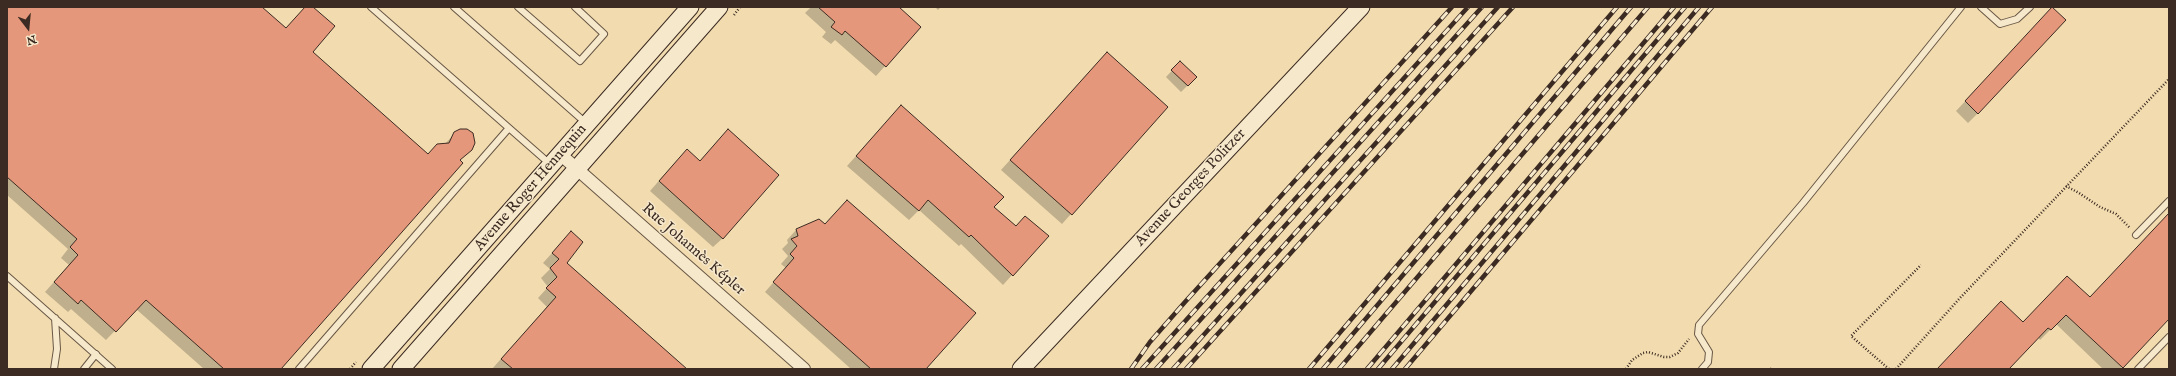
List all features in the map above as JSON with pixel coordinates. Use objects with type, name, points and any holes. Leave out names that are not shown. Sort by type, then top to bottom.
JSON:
[{"type":"street","name":"Avenue Roger Hennequin","points":[[371,369],[690,7]]},
{"type":"street","name":"Avenue Roger Hennequin","points":[[401,369],[719,7]]},
{"type":"street","name":"Avenue Georges Politzer","points":[[1021,369],[1361,7]]},
{"type":"street","name":"Rue Johannès Képler","points":[[556,159],[577,170],[804,369]]},
{"type":"lane","points":[[371,7],[509,128],[556,159]]},
{"type":"lane","points":[[518,7],[580,61],[604,34],[574,7]]},
{"type":"lane","points":[[1702,369],[1708,362],[1710,352],[1697,329],[1699,325],[1808,197],[1961,7]]},
{"type":"lane","points":[[1981,7],[1995,22],[2000,24],[2017,19],[2030,7]]},
{"type":"lane","points":[[458,8],[587,124]]},
{"type":"lane","points":[[299,369],[509,128]]},
{"type":"lane","points":[[2136,235],[2169,201]]},
{"type":"lane","points":[[7,276],[112,369]]},
{"type":"lane","points":[[54,369],[57,349],[55,318]]},
{"type":"lane","points":[[2138,369],[2169,337]]},
{"type":"lane","points":[[84,369],[96,354]]},
{"type":"path","points":[[1896,369],[1960,298],[2169,79]]},
{"type":"path","points":[[2066,186],[2100,208],[2116,214],[2124,220],[2136,235]]},
{"type":"path","points":[[1889,369],[1851,336],[1921,264]]},
{"type":"path","points":[[1626,369],[1632,360],[1643,353],[1648,352],[1664,357],[1670,357],[1678,353],[1697,329]]},
{"type":"building","points":[[7,7],[262,7],[286,28],[305,7],[313,7],[335,26],[313,52],[428,154],[437,144],[449,143],[454,132],[460,129],[467,129],[473,133],[475,143],[472,150],[460,160],[463,163],[281,369],[224,369],[146,300],[116,332],[81,300],[78,304],[54,282],[78,255],[70,247],[77,239],[7,177]]},
{"type":"building","points":[[818,7],[899,7],[921,27],[886,67],[845,31],[842,35],[831,27],[835,22]]},
{"type":"building","points":[[2052,7],[2066,20],[1978,114],[1965,101]]},
{"type":"building","points":[[1107,52],[1168,107],[1072,215],[1010,160]]},
{"type":"building","points":[[1180,61],[1197,77],[1188,86],[1171,70]]},
{"type":"building","points":[[901,105],[1004,197],[994,207],[1016,226],[1025,216],[1049,236],[1013,276],[971,235],[969,237],[928,200],[919,211],[856,156]]},
{"type":"building","points":[[728,129],[779,175],[723,239],[659,181],[687,149],[700,161]]},
{"type":"building","points":[[847,200],[976,313],[926,369],[871,369],[773,282],[794,258],[790,254],[797,246],[791,239],[798,236],[796,229],[819,219],[825,224]]},
{"type":"building","points":[[2169,213],[2169,319],[2123,368],[2066,315],[2051,330],[2048,328],[2009,369],[1937,369],[2001,301],[2023,322],[2067,276],[2090,297]]},
{"type":"building","points":[[571,231],[583,242],[567,263],[687,369],[513,369],[501,359],[556,297],[546,288],[557,277],[550,268],[559,259],[552,253]]},
{"type":"railway","points":[[1131,369],[1150,342],[1185,302],[1452,7]]},
{"type":"railway","points":[[1142,369],[1468,7]]},
{"type":"railway","points":[[1156,369],[1482,7]]},
{"type":"railway","points":[[1173,369],[1498,7]]},
{"type":"railway","points":[[1186,369],[1513,7]]},
{"type":"railway","points":[[1309,369],[1617,7]]},
{"type":"railway","points":[[1323,369],[1631,7]]},
{"type":"railway","points":[[1339,369],[1648,7]]},
{"type":"railway","points":[[1367,369],[1674,7]]},
{"type":"railway","points":[[1378,369],[1685,7]]},
{"type":"railway","points":[[1392,369],[1699,7]]},
{"type":"railway","points":[[1405,369],[1712,7]]}]
